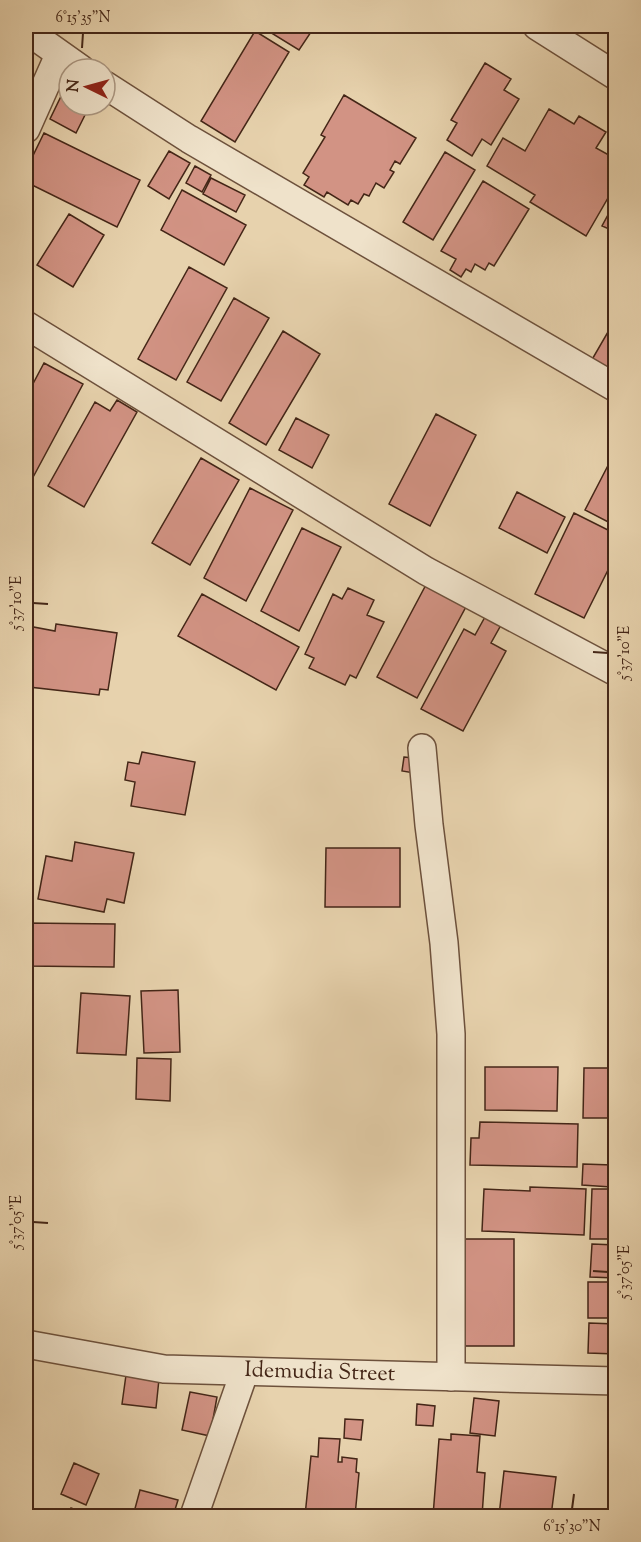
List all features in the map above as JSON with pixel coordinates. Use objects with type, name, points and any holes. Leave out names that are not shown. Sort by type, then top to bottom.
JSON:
[{"type":"street","points":[[537,26],[615,76]]},
{"type":"street","points":[[26,30],[63,57]]},
{"type":"street","points":[[26,129],[57,82]]},
{"type":"street","points":[[117,93],[189,139],[615,388]]},
{"type":"street","points":[[26,325],[426,571],[615,672]]},
{"type":"street","points":[[422,748],[444,944],[451,1034],[452,1377]]},
{"type":"street","name":"Idemudia Street","points":[[26,1344],[164,1369],[615,1382]]},
{"type":"street","points":[[195,1516],[244,1373]]},
{"type":"building","points":[[260,26],[315,26],[299,50]]},
{"type":"building","points":[[255,31],[289,52],[235,142],[201,121]]},
{"type":"building","points":[[485,63],[511,79],[504,90],[519,99],[491,145],[482,139],[472,156],[447,140],[457,123],[451,120]]},
{"type":"building","points":[[344,95],[416,138],[400,164],[395,161],[390,170],[394,172],[384,188],[376,183],[369,196],[364,194],[358,204],[351,200],[348,205],[327,192],[324,197],[304,185],[309,177],[303,173],[325,137],[321,135]]},
{"type":"building","points":[[57,105],[57,117],[84,117],[76,133],[50,119]]},
{"type":"building","points":[[549,109],[574,124],[579,116],[606,132],[596,148],[616,159],[616,184],[586,236],[530,202],[535,195],[487,166],[503,138],[525,151]]},
{"type":"building","points":[[44,133],[140,180],[117,227],[26,182],[26,170]]},
{"type":"building","points":[[169,151],[190,163],[169,199],[148,186]]},
{"type":"building","points":[[445,152],[475,170],[433,240],[403,222]]},
{"type":"building","points":[[195,166],[211,175],[202,192],[186,183]]},
{"type":"building","points":[[211,178],[245,195],[236,212],[203,194]]},
{"type":"building","points":[[483,181],[529,209],[494,266],[489,263],[485,270],[475,264],[471,272],[466,269],[461,277],[450,270],[456,259],[441,251]]},
{"type":"building","points":[[182,190],[246,225],[224,265],[161,230]]},
{"type":"building","points":[[616,200],[616,232],[602,226]]},
{"type":"building","points":[[69,214],[104,235],[73,287],[37,265]]},
{"type":"building","points":[[189,267],[227,288],[176,380],[138,359]]},
{"type":"building","points":[[234,298],[269,318],[221,401],[187,382]]},
{"type":"building","points":[[616,318],[616,377],[590,363]]},
{"type":"building","points":[[283,331],[320,354],[266,445],[229,423]]},
{"type":"building","points":[[44,363],[83,384],[31,481],[26,478],[26,397]]},
{"type":"building","points":[[117,400],[137,412],[84,507],[48,486],[95,402],[110,411]]},
{"type":"building","points":[[436,414],[476,435],[430,526],[389,504]]},
{"type":"building","points":[[296,418],[329,435],[312,468],[279,450]]},
{"type":"building","points":[[616,450],[616,526],[585,510]]},
{"type":"building","points":[[201,458],[239,480],[190,565],[152,543]]},
{"type":"building","points":[[250,488],[293,510],[246,601],[204,578]]},
{"type":"building","points":[[517,492],[565,517],[547,553],[499,528]]},
{"type":"building","points":[[574,513],[616,534],[616,554],[584,618],[535,594]]},
{"type":"building","points":[[302,528],[341,547],[299,631],[261,611]]},
{"type":"building","points":[[428,581],[468,603],[417,698],[377,677]]},
{"type":"building","points":[[348,588],[374,600],[367,615],[384,622],[356,678],[350,675],[345,685],[309,668],[314,658],[305,654],[333,594],[342,599]]},
{"type":"building","points":[[202,594],[299,647],[276,690],[178,636]]},
{"type":"building","points":[[485,617],[501,625],[491,643],[506,651],[463,731],[421,709],[464,629],[475,635]]},
{"type":"building","points":[[56,624],[117,633],[108,690],[100,689],[99,695],[29,687],[30,679],[26,679],[28,626],[55,631]]},
{"type":"building","points":[[142,752],[195,762],[185,815],[131,806],[135,782],[125,780],[128,762],[139,764]]},
{"type":"building","points":[[404,757],[422,759],[420,774],[402,771]]},
{"type":"building","points":[[75,842],[134,853],[124,903],[107,899],[104,912],[38,899],[46,856],[72,861]]},
{"type":"building","points":[[326,848],[400,848],[400,907],[325,907]]},
{"type":"building","points":[[26,923],[115,924],[114,967],[26,966]]},
{"type":"building","points":[[178,990],[180,1052],[144,1053],[141,991]]},
{"type":"building","points":[[81,993],[130,996],[126,1055],[77,1053]]},
{"type":"building","points":[[137,1058],[171,1059],[170,1101],[136,1099]]},
{"type":"building","points":[[485,1067],[558,1067],[557,1111],[485,1110]]},
{"type":"building","points":[[584,1068],[616,1068],[616,1118],[583,1118]]},
{"type":"building","points":[[480,1122],[578,1124],[577,1167],[470,1165],[471,1138],[479,1138]]},
{"type":"building","points":[[583,1164],[612,1165],[611,1187],[582,1185]]},
{"type":"building","points":[[530,1187],[586,1189],[584,1235],[482,1231],[484,1189],[530,1191]]},
{"type":"building","points":[[592,1189],[616,1189],[616,1239],[590,1239]]},
{"type":"building","points":[[464,1239],[514,1239],[514,1346],[464,1346]]},
{"type":"building","points":[[592,1244],[616,1245],[616,1278],[590,1277]]},
{"type":"building","points":[[588,1282],[616,1282],[616,1318],[588,1318]]},
{"type":"building","points":[[589,1323],[616,1324],[616,1354],[588,1353]]},
{"type":"building","points":[[126,1375],[159,1379],[156,1408],[122,1404]]},
{"type":"building","points":[[190,1392],[217,1397],[210,1436],[182,1430]]},
{"type":"building","points":[[474,1398],[499,1401],[495,1436],[470,1433]]},
{"type":"building","points":[[417,1404],[435,1406],[433,1426],[416,1425]]},
{"type":"building","points":[[345,1419],[363,1420],[361,1440],[344,1438]]},
{"type":"building","points":[[451,1434],[480,1436],[477,1472],[485,1473],[482,1516],[433,1516],[439,1439],[451,1440]]},
{"type":"building","points":[[319,1438],[340,1439],[338,1462],[342,1462],[342,1457],[357,1459],[356,1472],[359,1473],[355,1516],[305,1516],[311,1456],[318,1457]]},
{"type":"building","points":[[74,1463],[99,1474],[86,1505],[61,1494]]},
{"type":"building","points":[[504,1471],[556,1477],[551,1516],[499,1516]]},
{"type":"building","points":[[140,1490],[178,1500],[173,1516],[133,1516]]},
{"type":"building","points":[[71,1508],[87,1514],[86,1516],[67,1516]]}]
